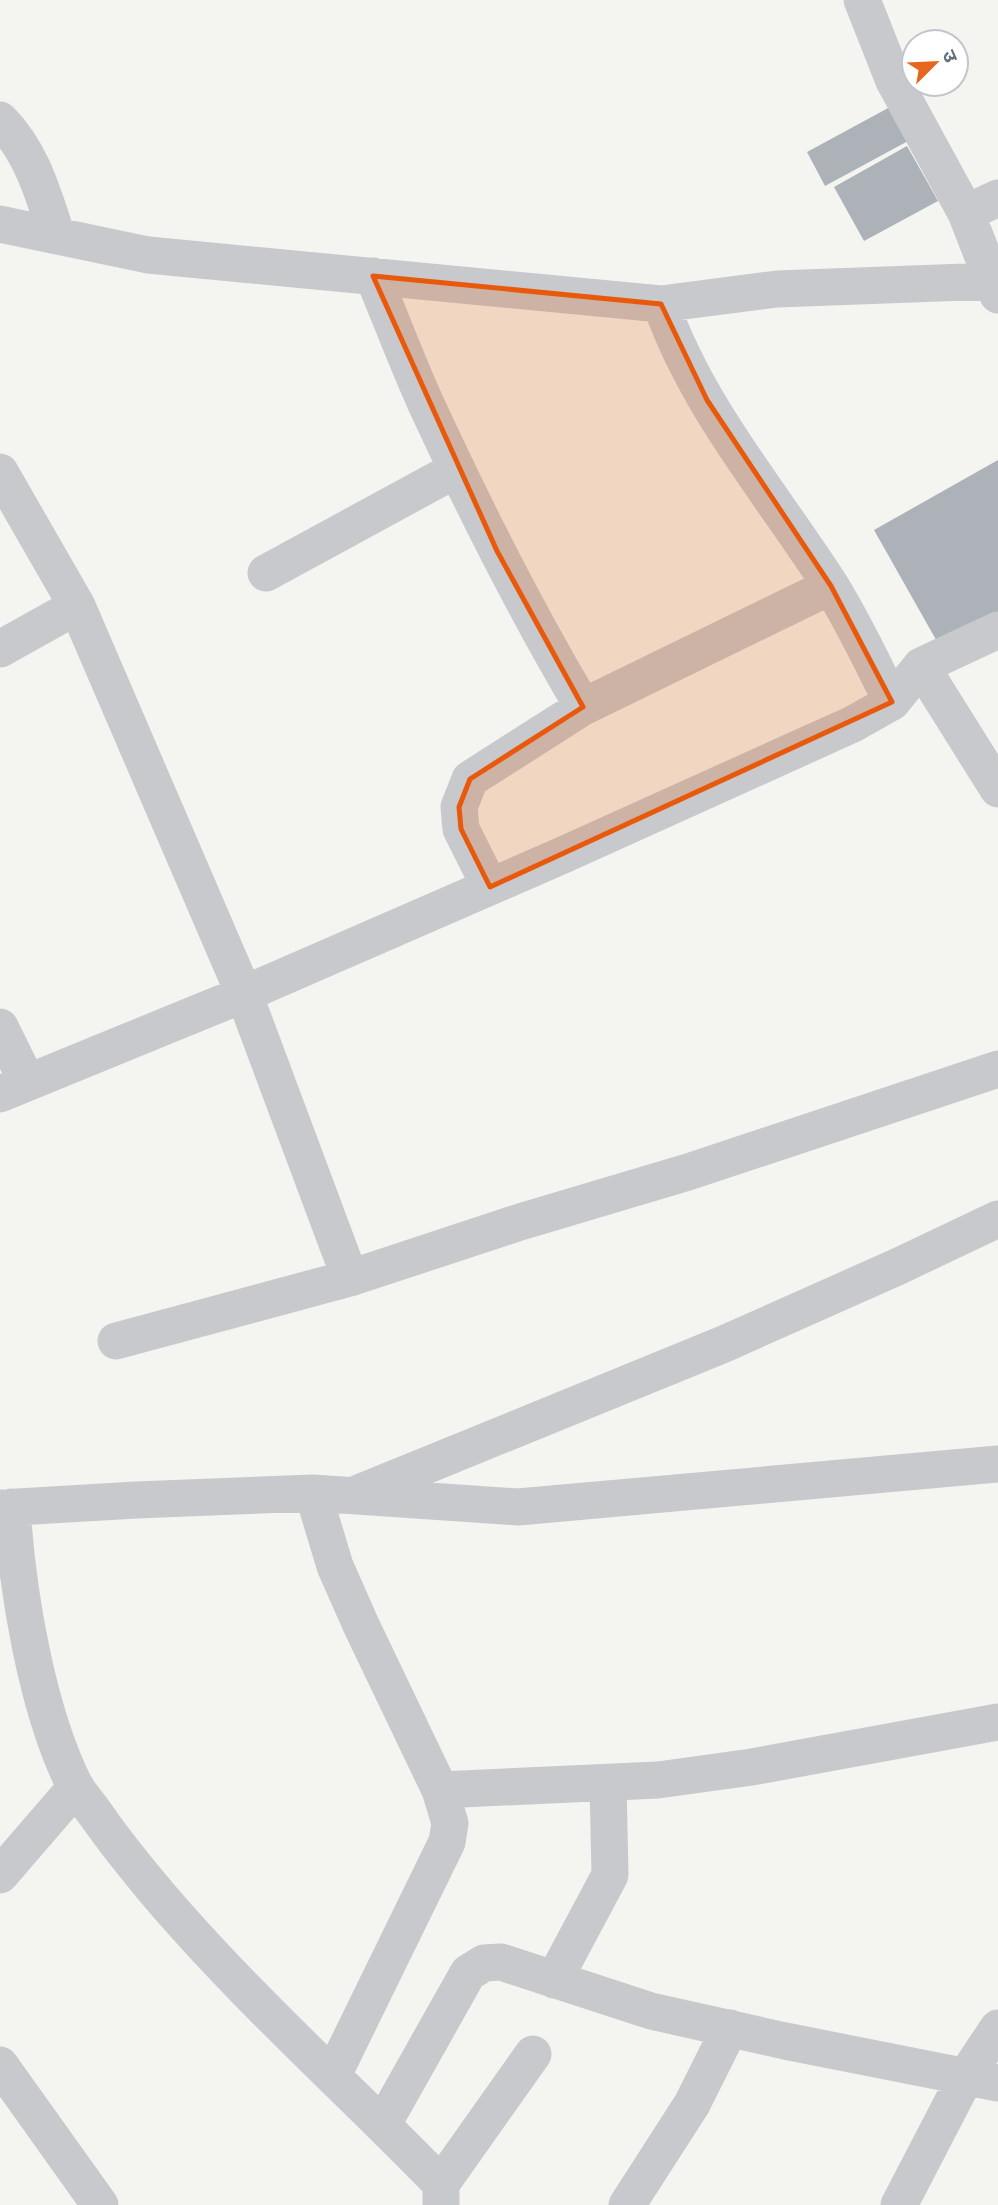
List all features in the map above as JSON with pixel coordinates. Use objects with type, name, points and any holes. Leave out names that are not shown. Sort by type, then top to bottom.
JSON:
[{"type":"street","points":[[0,224],[148,255],[661,304],[777,289],[995,288],[982,206],[894,81],[862,0]]},
{"type":"street","points":[[0,121],[26,153],[38,178],[57,236]]},
{"type":"street","points":[[373,276],[425,402],[457,469],[527,609],[583,707]]},
{"type":"street","points":[[661,304],[673,339],[707,400],[831,586],[892,702]]},
{"type":"street","points":[[266,573],[457,469]]},
{"type":"street","points":[[0,472],[77,606],[244,994],[350,1278]]},
{"type":"street","points":[[490,887],[461,829],[459,807],[470,779],[583,707],[831,586]]},
{"type":"street","points":[[0,649],[77,606]]},
{"type":"street","points":[[0,1027],[13,1088],[244,994],[490,887],[853,723],[892,702],[921,666],[998,630]]},
{"type":"street","points":[[921,666],[998,789]]},
{"type":"street","points":[[116,1341],[350,1278],[520,1222],[688,1172],[998,1069]]},
{"type":"street","points":[[355,1495],[724,1344],[998,1219]]},
{"type":"street","points":[[533,2054],[441,2195],[383,2124],[233,1978],[179,1919],[122,1852],[76,1787],[57,1741],[39,1683],[6,1508],[313,1493],[518,1507],[998,1464]]},
{"type":"street","points":[[313,1493],[340,1578],[440,1790],[450,1823],[447,1842],[333,2075]]},
{"type":"street","points":[[440,1790],[658,1780],[752,1767],[998,1722]]},
{"type":"street","points":[[554,1980],[610,1875],[608,1783]]},
{"type":"street","points":[[0,1875],[76,1787]]},
{"type":"street","points":[[383,2124],[468,1973],[484,1963],[502,1962],[651,2011],[982,2080]]},
{"type":"street","points":[[627,2205],[692,2104],[730,2028]]},
{"type":"street","points":[[899,2205],[982,2080],[998,2028]]},
{"type":"street","points":[[0,2065],[100,2205]]},
{"type":"highlighted area","points":[[373,276],[661,304],[707,400],[831,586],[892,702],[490,887],[461,829],[459,807],[470,779],[583,707],[497,551]]},
{"type":"building","points":[[890,107],[908,141],[825,186],[807,152]]},
{"type":"building","points":[[907,146],[938,201],[864,241],[834,187]]},
{"type":"building","points":[[998,460],[998,612],[939,645],[874,530]]}]
